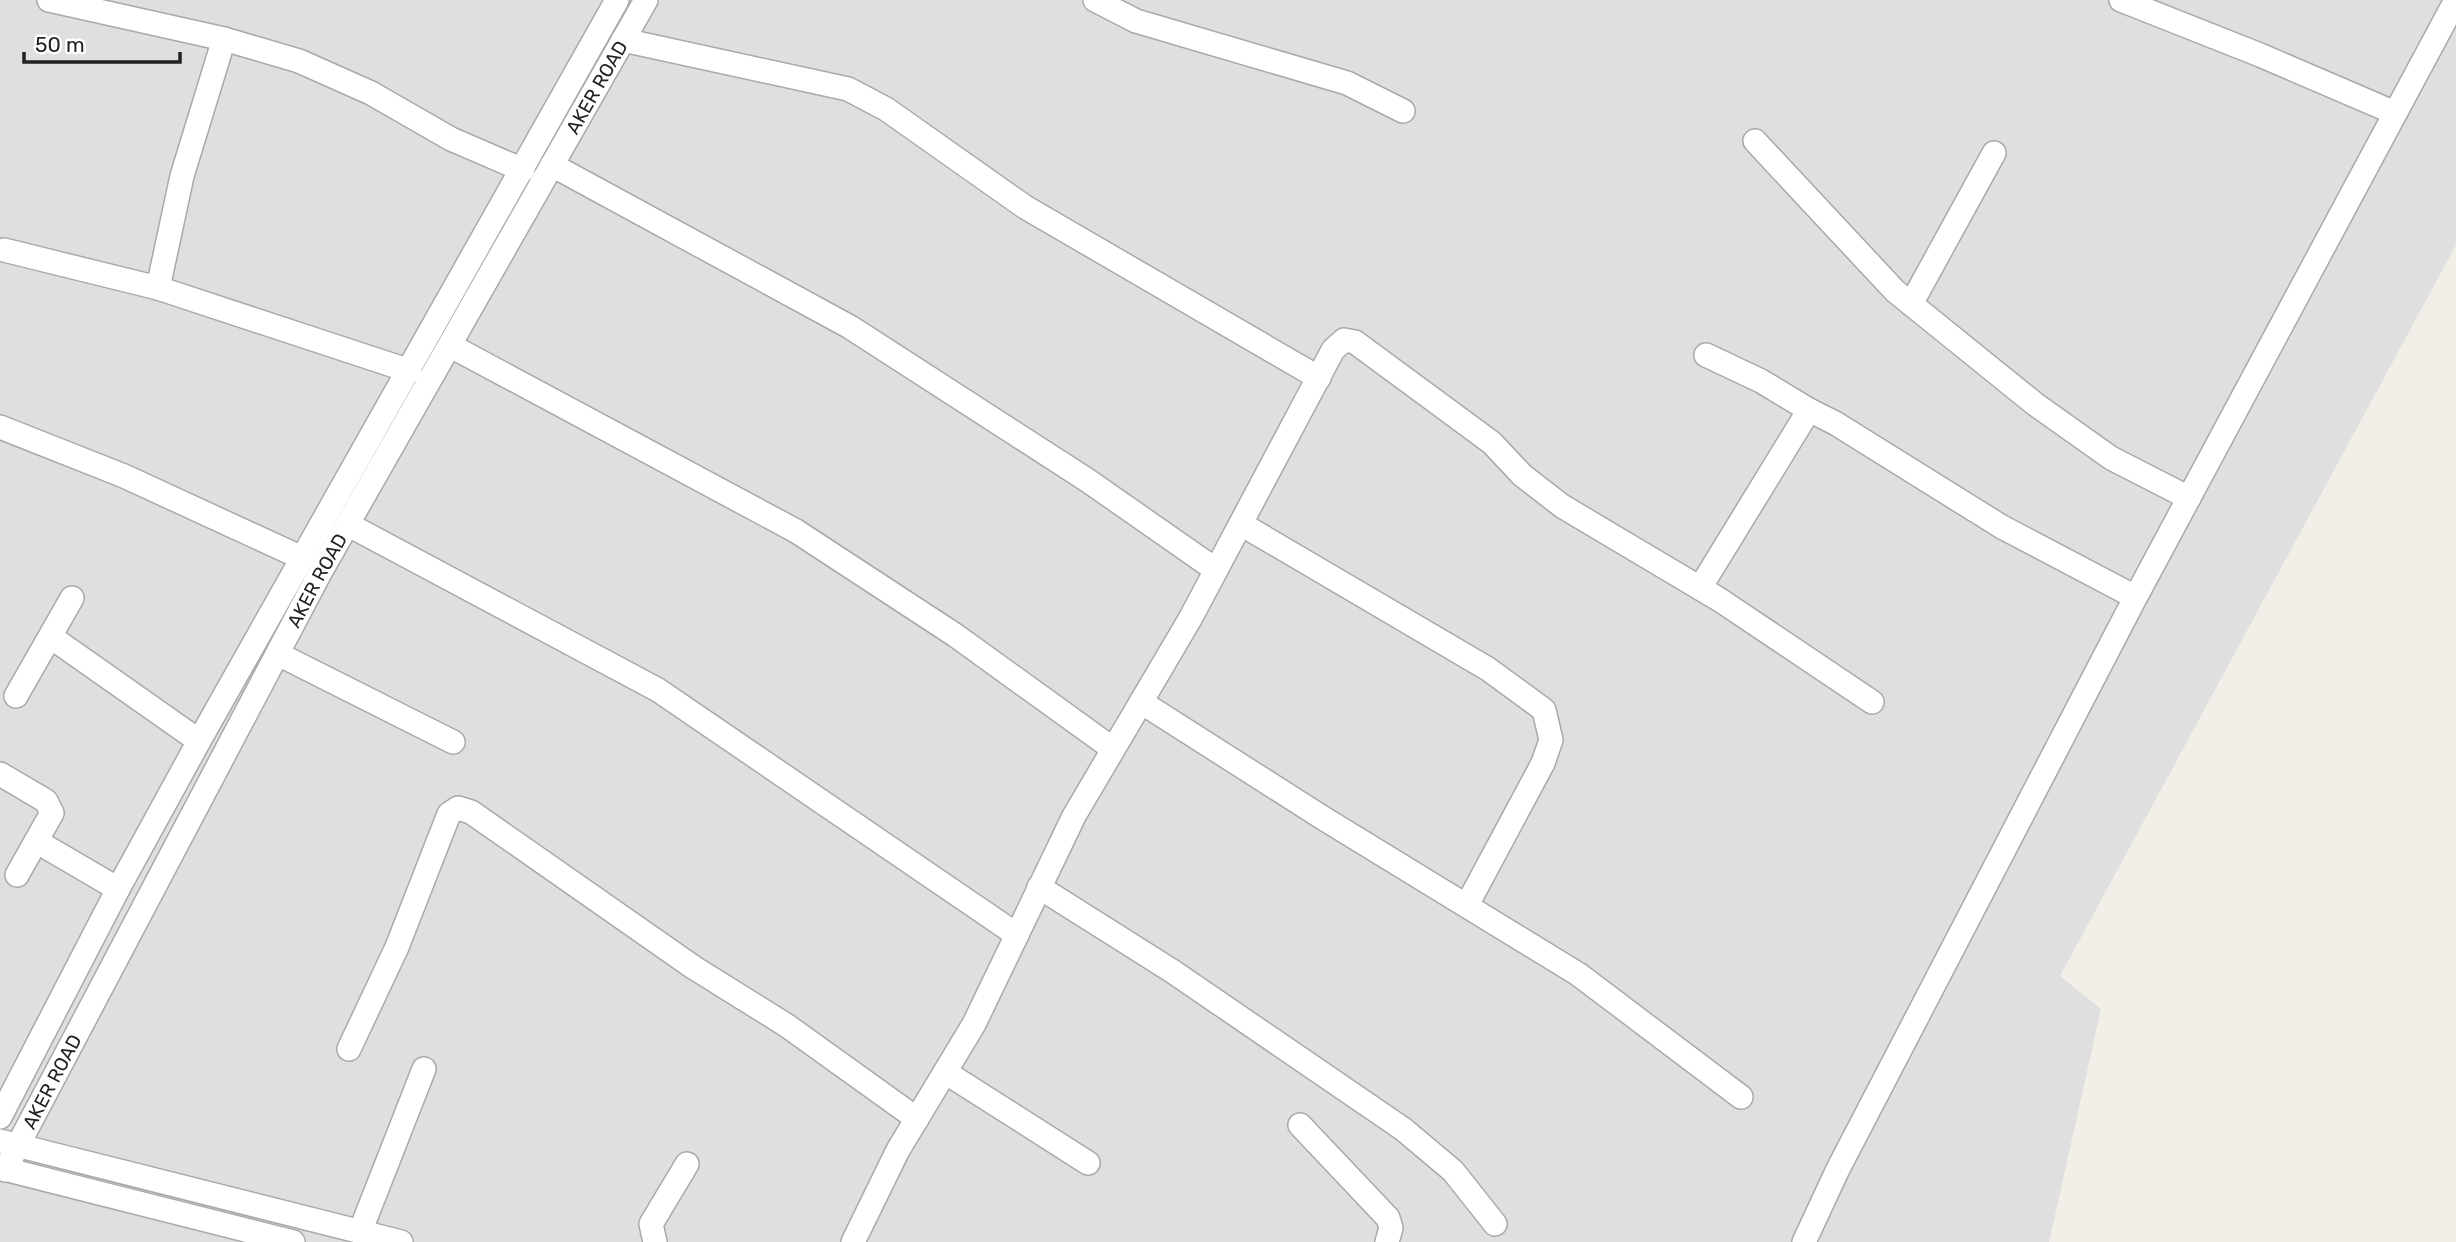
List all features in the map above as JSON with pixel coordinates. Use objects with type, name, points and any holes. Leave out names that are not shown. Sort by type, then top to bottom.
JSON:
[{"type":"street","points":[[49,0],[224,38],[299,61],[370,93],[451,139],[523,170]]},
{"type":"street","name":"AKER ROAD","points":[[0,1117],[118,889],[199,741],[617,0]]},
{"type":"street","name":"AKER ROAD","points":[[3,1169],[9,1143],[349,525],[646,0]]},
{"type":"street","points":[[1095,0],[1136,20],[1347,83],[1403,111]]},
{"type":"street","points":[[2121,0],[2260,55],[2395,113]]},
{"type":"street","points":[[1804,1242],[1838,1169],[2135,597],[2456,0]]},
{"type":"street","points":[[158,289],[182,176],[224,38]]},
{"type":"street","points":[[623,40],[848,89],[887,109],[1025,207],[1318,378]]},
{"type":"street","points":[[1755,141],[1895,291],[2035,404],[2100,450],[2189,498]]},
{"type":"street","points":[[1911,304],[1994,153]]},
{"type":"street","points":[[552,165],[850,327],[1087,480],[1216,570]]},
{"type":"street","points":[[5,250],[158,289],[410,371]]},
{"type":"street","points":[[470,264],[491,273]]},
{"type":"street","points":[[853,1242],[917,1119],[974,1024],[1074,816],[1216,570],[1333,350],[1344,340],[1355,342],[1492,443],[1522,475],[1562,506],[1700,588],[1871,702]]},
{"type":"street","points":[[451,346],[796,531],[955,635],[1113,749]]},
{"type":"street","points":[[1706,355],[1761,381],[1835,423],[2003,527],[2135,597]]},
{"type":"street","points":[[1700,588],[1810,410]]},
{"type":"street","points":[[0,426],[124,476],[302,558]]},
{"type":"street","points":[[1241,524],[1488,669],[1544,710],[1551,740],[1543,763],[1467,905]]},
{"type":"street","points":[[349,525],[658,690],[1017,935]]},
{"type":"street","points":[[16,696],[72,598]]},
{"type":"street","points":[[51,637],[199,741]]},
{"type":"street","points":[[278,654],[453,742]]},
{"type":"street","points":[[1141,702],[1322,818],[1578,974],[1741,1097]]},
{"type":"street","points":[[0,774],[50,806],[52,813],[17,875]]},
{"type":"street","points":[[349,1049],[397,947],[449,814],[458,808],[471,811],[917,1119]]},
{"type":"street","points":[[36,841],[118,889]]},
{"type":"street","points":[[1040,887],[1172,971],[1403,1129],[1453,1171],[1495,1224]]},
{"type":"street","points":[[360,1232],[424,1069]]},
{"type":"street","points":[[945,1072],[1088,1163]]},
{"type":"street","points":[[1300,1125],[1388,1218],[1391,1228],[1387,1242]]},
{"type":"street","points":[[9,1143],[401,1242]]},
{"type":"street","points":[[656,1242],[651,1224],[687,1164]]},
{"type":"street","points":[[3,1169],[293,1242]]},
{"type":"shaded area","points":[[0,0],[2456,0],[2456,245],[2060,976],[2101,1009],[2049,1242],[0,1242]]}]
